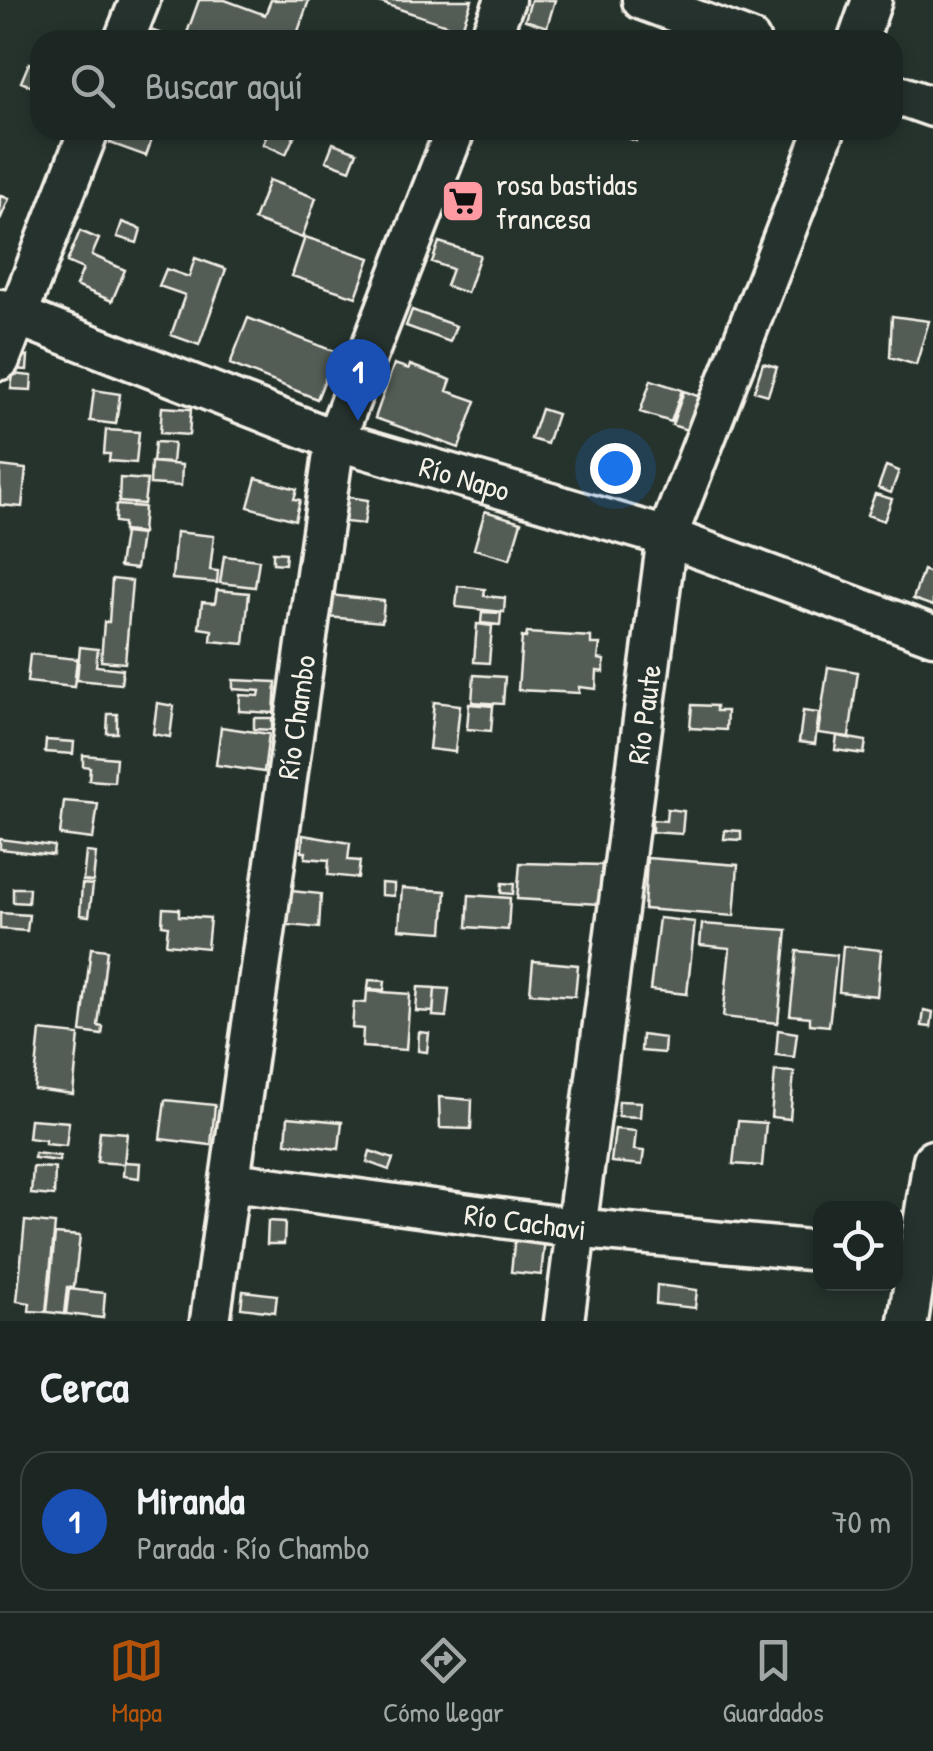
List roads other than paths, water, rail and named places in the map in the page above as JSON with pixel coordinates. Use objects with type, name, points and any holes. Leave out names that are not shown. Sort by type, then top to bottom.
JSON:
[{"type":"street","points":[[128,30],[140,0]]},
{"type":"street","points":[[493,30],[504,0]]},
{"type":"street","points":[[642,0],[723,30]]},
{"type":"street","points":[[862,30],[872,0]]},
{"type":"street","points":[[903,96],[933,107]]},
{"type":"street","points":[[0,360],[8,312],[85,140]]},
{"type":"street","name":"Río Chambo","points":[[210,1321],[335,440],[450,140]]},
{"type":"street","name":"Río Paute","points":[[564,1321],[667,537],[821,140]]},
{"type":"street","name":"Río Napo","points":[[8,312],[335,440],[667,537],[933,634]]},
{"type":"street","points":[[908,1321],[933,1160]]},
{"type":"street","name":"Río Cachavi","points":[[232,1182],[574,1228],[813,1250]]},
{"type":"place","name":"rosa bastidas francesa","points":[[463,201]]},
{"type":"place","name":"Miranda","points":[[358,421]]}]
